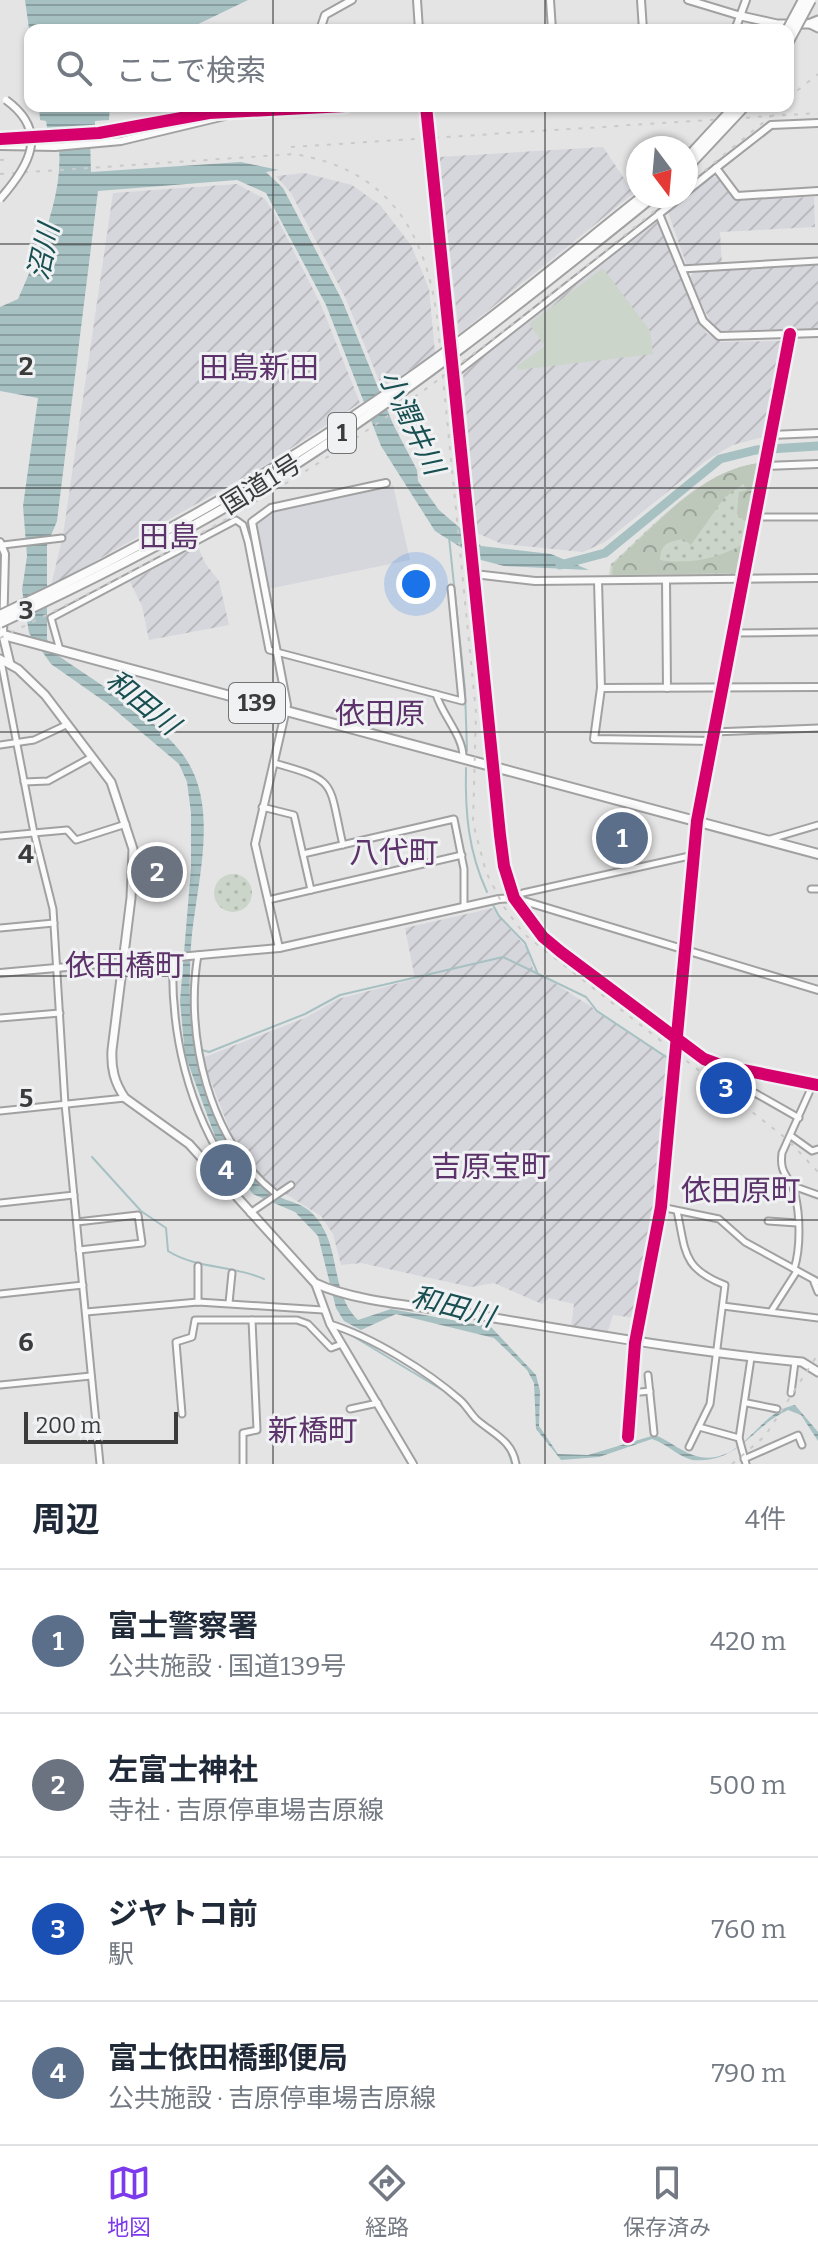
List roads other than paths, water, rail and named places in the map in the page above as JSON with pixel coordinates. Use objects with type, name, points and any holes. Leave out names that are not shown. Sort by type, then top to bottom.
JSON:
[{"type":"highway","points":[[790,24],[803,0]]},
{"type":"highway","points":[[794,32],[811,0]]},
{"type":"highway","points":[[698,146],[729,112]]},
{"type":"highway","points":[[698,156],[739,112]]},
{"type":"highway","name":"国道1号","points":[[0,615],[186,520],[283,463],[457,343],[628,208]]},
{"type":"highway","name":"国道1号","points":[[0,623],[174,536],[322,446],[462,348],[639,208]]},
{"type":"highway","name":"139","points":[[2,635],[818,854]]},
{"type":"main road","points":[[741,16],[777,24],[818,24]]},
{"type":"main road","points":[[2,635],[10,664]]},
{"type":"main road","points":[[0,659],[45,695],[117,792],[126,824],[135,862],[111,1064],[115,1082],[125,1098],[189,1144],[249,1214],[315,1283],[343,1292],[635,1343],[795,1362],[818,1372]]},
{"type":"street","points":[[320,24],[321,17],[352,0]]},
{"type":"street","points":[[550,0],[552,24]]},
{"type":"street","points":[[641,0],[643,24]]},
{"type":"street","points":[[688,0],[741,16]]},
{"type":"street","points":[[738,24],[746,0]]},
{"type":"street","points":[[416,2],[418,24]]},
{"type":"street","points":[[0,199],[26,163],[32,144],[24,118],[3,99]]},
{"type":"street","points":[[0,139],[99,133],[187,115],[256,112]]},
{"type":"street","points":[[0,146],[55,147],[121,141],[210,118],[256,112]]},
{"type":"street","points":[[427,112],[451,377],[504,866],[514,898],[543,937],[676,1040],[704,1059],[723,1066],[815,1084],[780,1164],[782,1173],[792,1186],[798,1257],[796,1270],[772,1310]]},
{"type":"street","points":[[698,183],[771,125],[818,123]]},
{"type":"street","points":[[716,168],[737,196],[818,191]]},
{"type":"street","points":[[451,377],[666,208]]},
{"type":"street","points":[[659,214],[703,321],[712,333],[729,337],[818,333]]},
{"type":"street","points":[[681,269],[818,261]]},
{"type":"street","points":[[628,1437],[635,1343],[661,1207],[697,821],[790,334]]},
{"type":"street","points":[[770,438],[818,433]]},
{"type":"street","points":[[765,464],[818,464]]},
{"type":"street","points":[[279,948],[255,844],[287,711],[252,526],[254,518],[271,508],[386,483]]},
{"type":"street","points":[[756,517],[818,517]]},
{"type":"street","points":[[56,649],[51,618],[236,520],[243,525],[269,650],[462,701],[451,588]]},
{"type":"street","points":[[2,635],[2,544],[62,538]]},
{"type":"street","points":[[474,574],[535,581],[818,578]]},
{"type":"street","points":[[666,580],[667,688]]},
{"type":"street","points":[[598,581],[601,688],[594,739],[712,741]]},
{"type":"street","points":[[733,633],[818,632]]},
{"type":"street","points":[[0,659],[54,923],[65,1104],[100,1464]]},
{"type":"street","points":[[601,688],[818,687]]},
{"type":"street","points":[[436,694],[440,708],[463,749],[463,759]]},
{"type":"street","points":[[0,745],[34,740],[66,725]]},
{"type":"street","points":[[714,732],[818,728]]},
{"type":"street","points":[[24,782],[48,781],[90,758]]},
{"type":"street","points":[[274,763],[319,775],[330,787],[343,845]]},
{"type":"street","points":[[262,807],[294,815],[311,890]]},
{"type":"street","points":[[303,854],[454,819],[462,855],[464,906]]},
{"type":"street","points":[[0,836],[67,830],[76,840],[126,824]]},
{"type":"street","points":[[767,841],[774,835],[818,825]]},
{"type":"street","points":[[267,900],[462,855]]},
{"type":"street","points":[[523,893],[694,855]]},
{"type":"street","points":[[0,973],[279,948],[464,906],[514,898],[818,990]]},
{"type":"street","points":[[0,928],[54,923]]},
{"type":"street","points":[[195,954],[195,1023],[203,1068],[218,1113],[244,1161],[275,1193]]},
{"type":"street","points":[[174,956],[179,1055],[213,1142],[232,1174]]},
{"type":"street","points":[[0,1018],[60,1013]]},
{"type":"street","points":[[755,1093],[799,1118]]},
{"type":"street","points":[[0,1111],[125,1098]]},
{"type":"street","points":[[791,1136],[812,1151],[818,1149]]},
{"type":"street","points":[[218,1177],[227,1167]]},
{"type":"street","points":[[249,1214],[275,1193],[291,1185]]},
{"type":"street","points":[[792,1186],[818,1195]]},
{"type":"street","points":[[0,1203],[74,1195]]},
{"type":"street","points":[[661,1207],[719,1219],[731,1233],[816,1282],[818,1292]]},
{"type":"street","points":[[677,1211],[682,1247],[694,1269],[725,1285],[710,1404],[689,1447]]},
{"type":"street","points":[[77,1222],[138,1215],[142,1243],[79,1250]]},
{"type":"street","points":[[768,1221],[797,1223]]},
{"type":"street","points":[[198,1266],[198,1302]]},
{"type":"street","points":[[229,1303],[232,1273]]},
{"type":"street","points":[[315,1283],[330,1324],[413,1464]]},
{"type":"street","points":[[0,1294],[83,1285]]},
{"type":"street","points":[[86,1312],[198,1302],[323,1310]]},
{"type":"street","points":[[723,1306],[818,1318]]},
{"type":"street","points":[[182,1414],[176,1342],[192,1337],[195,1320],[297,1320],[308,1324],[331,1348],[343,1344]]},
{"type":"street","points":[[243,1464],[243,1433],[257,1430],[252,1320]]},
{"type":"street","points":[[330,1324],[352,1331],[385,1350],[460,1400],[475,1418],[509,1443],[516,1464]]},
{"type":"street","points":[[751,1358],[747,1403],[739,1440],[745,1462],[798,1435],[802,1445]]},
{"type":"street","points":[[791,1393],[795,1362]]},
{"type":"street","points":[[648,1375],[654,1433]]},
{"type":"street","points":[[0,1385],[91,1376]]},
{"type":"street","points":[[631,1393],[650,1391]]},
{"type":"street","points":[[350,1409],[378,1403]]},
{"type":"street","points":[[747,1403],[777,1409]]},
{"type":"street","points":[[699,1427],[739,1440]]},
{"type":"water","points":[[25,0],[248,0],[198,24],[28,24]]},
{"type":"water","name":"沼川","points":[[39,112],[110,112],[109,120],[95,121],[95,137],[90,138],[91,172],[241,162],[279,170],[266,172],[283,188],[342,300],[393,424],[417,470],[418,481],[439,510],[481,546],[551,554],[589,570],[504,566],[481,560],[435,531],[381,446],[326,305],[266,193],[237,180],[98,191],[57,521],[47,545],[47,639],[53,652],[153,723],[181,752],[194,773],[204,821],[191,946],[191,1022],[200,1078],[223,1135],[238,1161],[257,1183],[316,1217],[328,1238],[344,1299],[358,1320],[391,1309],[491,1327],[536,1375],[540,1391],[539,1426],[558,1454],[588,1455],[655,1435],[700,1457],[728,1453],[708,1460],[692,1460],[652,1439],[599,1457],[561,1460],[536,1429],[534,1383],[527,1370],[494,1338],[396,1314],[361,1330],[344,1321],[336,1308],[318,1236],[295,1212],[253,1194],[216,1139],[185,1055],[180,1001],[191,868],[191,813],[187,782],[179,764],[108,704],[51,664],[29,633],[22,590],[27,556],[23,506],[38,398],[0,391],[0,307],[18,299],[49,221],[59,160],[58,140],[49,140],[46,121],[40,120]]},
{"type":"water","points":[[795,1405],[818,1432],[818,1441],[801,1415],[788,1410],[728,1453],[770,1417]]},
{"type":"waterway","name":"小潤井川","points":[[560,565],[605,553],[720,459],[756,450],[818,446]]},
{"type":"waterway","points":[[449,537],[465,690],[467,751]]},
{"type":"waterway","points":[[466,768],[469,831],[487,892]]},
{"type":"waterway","points":[[493,905],[499,916],[525,943],[537,972]]},
{"type":"waterway","points":[[202,1050],[209,1052],[305,1014],[340,995],[503,957],[586,997],[597,1011],[669,1059]]},
{"type":"waterway","points":[[92,1157],[141,1211],[166,1228],[168,1251],[191,1261],[264,1279]]},
{"type":"waterway","points":[[351,1335],[444,1391],[466,1410]]},
{"type":"waterway","points":[[491,1433],[504,1445]]},
{"type":"waterway","points":[[508,1450],[512,1464]]},
{"type":"railway","points":[[794,93],[818,74]]},
{"type":"railway","points":[[291,147],[818,113]]},
{"type":"railway","points":[[698,176],[771,116]]},
{"type":"railway","points":[[0,174],[294,154],[353,173],[377,189],[396,208],[423,257],[437,317],[476,713],[473,823],[486,872],[504,907],[524,934],[788,1140],[818,1172]]},
{"type":"railway","points":[[0,160],[12,159]]},
{"type":"railway","points":[[0,638],[175,548],[303,473],[470,356],[658,208]]},
{"type":"railway","points":[[732,1464],[765,1436],[818,1354]]},
{"type":"place","name":"富士警察署","points":[[622,838]]},
{"type":"place","name":"左富士神社","points":[[157,872]]},
{"type":"place","name":"ジヤトコ前","points":[[726,1088]]},
{"type":"place","name":"富士依田橋郵便局","points":[[226,1170]]},
{"type":"district","name":"田島新田","points":[[259,368]]},
{"type":"district","name":"田島","points":[[169,537]]},
{"type":"district","name":"依田原","points":[[380,714]]},
{"type":"district","name":"八代町","points":[[394,853]]},
{"type":"district","name":"依田橋町","points":[[125,966]]},
{"type":"district","name":"吉原宝町","points":[[491,1167]]},
{"type":"district","name":"依田原町","points":[[741,1191]]},
{"type":"district","name":"新橋町","points":[[313,1431]]},
{"type":"water label","name":"和田川","points":[[143,702]]},
{"type":"water label","name":"和田川","points":[[453,1306]]}]
